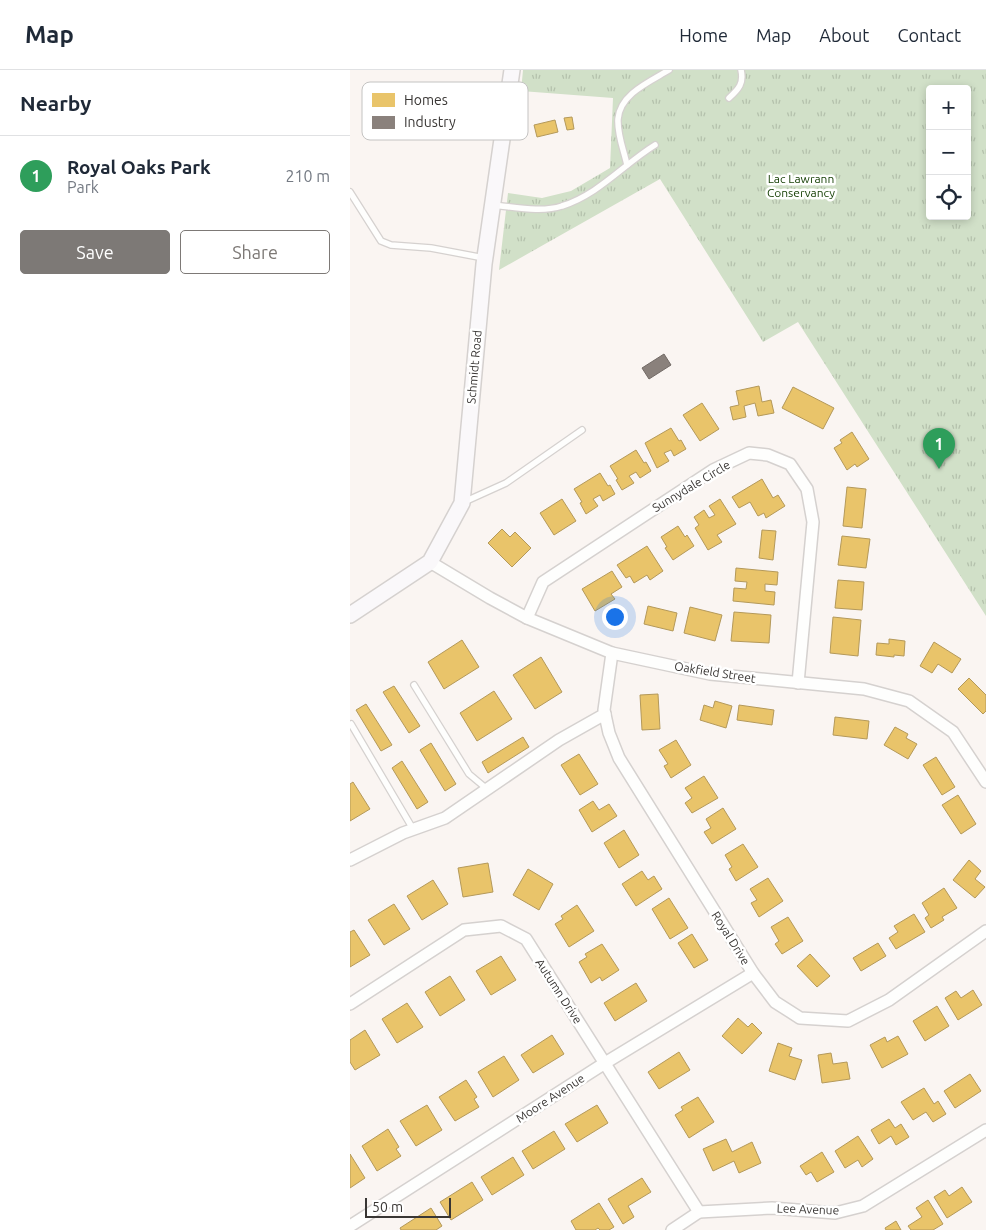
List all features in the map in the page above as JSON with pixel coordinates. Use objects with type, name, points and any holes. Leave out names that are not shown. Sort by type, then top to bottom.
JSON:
[{"type":"street","name":"Schmidt Road","points":[[350,615],[430,562],[462,503],[485,258],[502,140]]},
{"type":"street","name":"Sunnydale Circle","points":[[527,618],[543,582],[713,470],[749,453],[768,454],[790,464],[807,489],[813,522],[798,683]]},
{"type":"street","name":"Oakfield Street","points":[[430,562],[527,618],[612,653],[710,674],[864,689],[908,701],[952,732],[986,782]]},
{"type":"street","name":"Royal Drive","points":[[612,653],[604,710],[609,733],[619,758],[753,973],[774,1002],[800,1018],[848,1021],[889,1000],[986,931]]},
{"type":"street","points":[[350,860],[413,829],[445,818],[559,740],[605,714]]},
{"type":"street","name":"Autumn Drive","points":[[350,1004],[464,930],[501,926],[526,939],[699,1212]]},
{"type":"street","name":"Moore Avenue","points":[[350,1226],[605,1063],[753,973]]},
{"type":"street","name":"Lee Avenue","points":[[699,1212],[772,1208],[835,1213],[864,1206],[986,1130]]},
{"type":"street","points":[[672,1230],[699,1212]]},
{"type":"lane","points":[[627,165],[618,121],[621,107],[628,96],[669,70]]},
{"type":"lane","points":[[729,98],[738,90],[743,81],[741,70]]},
{"type":"lane","points":[[493,205],[542,209],[562,206],[585,196],[656,145]]},
{"type":"lane","points":[[350,192],[381,241],[391,245],[431,248],[485,258]]},
{"type":"lane","points":[[462,503],[506,483],[582,430]]},
{"type":"lane","points":[[414,685],[470,774],[488,789]]},
{"type":"lane","points":[[351,724],[413,829]]},
{"type":"green space","name":"Lac Lawrann Conservancy","points":[[523,70],[986,70],[986,616],[798,322],[763,342],[660,179],[499,270],[508,193],[542,198],[571,191],[610,168],[613,98],[528,92],[528,82],[522,82]]},
{"type":"building: Homes","points":[[572,117],[574,129],[567,130],[564,118]]},
{"type":"building: Homes","points":[[555,120],[558,132],[537,137],[534,125]]},
{"type":"building: Homes","points":[[759,386],[762,402],[771,400],[774,413],[758,416],[755,403],[744,406],[746,417],[733,420],[730,407],[739,405],[736,391]]},
{"type":"building: Homes","points":[[793,387],[834,408],[823,429],[782,408]]},
{"type":"building: Homes","points":[[702,403],[719,429],[700,441],[683,415]]},
{"type":"building: Homes","points":[[671,428],[686,449],[674,456],[671,450],[664,453],[669,461],[657,468],[645,443]]},
{"type":"building: Homes","points":[[852,432],[869,459],[857,467],[855,464],[847,470],[834,448],[842,443],[840,440]]},
{"type":"building: Homes","points":[[636,450],[651,471],[640,478],[636,472],[629,476],[634,483],[622,490],[610,466]]},
{"type":"building: Homes","points":[[600,473],[615,494],[603,501],[600,495],[593,499],[598,506],[586,514],[580,503],[582,502],[574,489]]},
{"type":"building: Homes","points":[[762,479],[773,498],[778,495],[785,506],[766,518],[764,513],[758,516],[750,502],[739,508],[732,497]]},
{"type":"building: Homes","points":[[847,487],[866,489],[862,528],[843,526]]},
{"type":"building: Homes","points":[[562,499],[576,521],[554,535],[540,513]]},
{"type":"building: Homes","points":[[720,499],[736,524],[717,535],[722,542],[708,550],[695,528],[699,525],[694,517],[704,510],[709,518],[715,515],[709,506]]},
{"type":"building: Homes","points":[[678,526],[694,546],[673,560],[665,548],[667,547],[661,537]]},
{"type":"building: Homes","points":[[502,529],[510,537],[515,532],[531,548],[512,567],[488,543]]},
{"type":"building: Homes","points":[[762,530],[776,531],[773,560],[759,558]]},
{"type":"building: Homes","points":[[842,536],[870,539],[866,568],[838,565]]},
{"type":"building: Homes","points":[[647,546],[663,571],[650,580],[647,575],[634,583],[630,576],[626,578],[617,565]]},
{"type":"building: Homes","points":[[736,568],[778,572],[777,585],[765,584],[765,591],[775,592],[774,605],[733,601],[734,588],[746,589],[747,582],[735,581]]},
{"type":"building: Homes","points":[[612,571],[622,587],[611,594],[615,599],[595,611],[582,589]]},
{"type":"building: Homes","points":[[838,580],[864,582],[862,610],[835,608]]},
{"type":"building: Homes","points":[[648,606],[677,613],[673,631],[644,624]]},
{"type":"building: Homes","points":[[690,607],[722,615],[715,641],[684,633]]},
{"type":"building: Homes","points":[[734,612],[771,615],[769,643],[731,641]]},
{"type":"building: Homes","points":[[833,617],[861,620],[858,656],[830,653]]},
{"type":"building: Homes","points":[[889,639],[905,641],[904,656],[876,655],[877,643],[889,644]]},
{"type":"building: Homes","points":[[462,640],[479,667],[444,689],[428,662]]},
{"type":"building: Homes","points":[[934,642],[961,659],[952,673],[938,664],[932,673],[920,666]]},
{"type":"building: Homes","points":[[541,657],[562,692],[535,709],[513,675]]},
{"type":"building: Homes","points":[[969,678],[986,695],[986,711],[983,714],[958,689]]},
{"type":"building: Homes","points":[[394,686],[420,726],[409,733],[383,692]]},
{"type":"building: Homes","points":[[494,691],[512,719],[477,741],[460,713]]},
{"type":"building: Homes","points":[[658,694],[660,729],[642,730],[640,695]]},
{"type":"building: Homes","points":[[715,701],[732,706],[726,728],[700,720],[704,705],[713,708]]},
{"type":"building: Homes","points":[[366,704],[392,745],[381,751],[356,710]]},
{"type":"building: Homes","points":[[739,705],[774,710],[772,725],[737,720]]},
{"type":"building: Homes","points":[[835,717],[869,721],[867,739],[833,735]]},
{"type":"building: Homes","points":[[895,727],[908,734],[906,738],[917,744],[908,759],[884,745]]},
{"type":"building: Homes","points":[[523,737],[529,747],[488,773],[482,762]]},
{"type":"building: Homes","points":[[676,740],[691,765],[671,778],[664,766],[668,764],[659,750]]},
{"type":"building: Homes","points":[[431,743],[456,784],[445,791],[420,750]]},
{"type":"building: Homes","points":[[579,754],[598,784],[580,795],[561,765]]},
{"type":"building: Homes","points":[[936,757],[955,787],[942,795],[923,765]]},
{"type":"building: Homes","points":[[402,761],[428,802],[417,809],[392,768]]},
{"type":"building: Homes","points":[[704,776],[718,798],[692,813],[685,803],[692,798],[685,788]]},
{"type":"building: Homes","points":[[353,782],[370,809],[350,821],[350,784]]},
{"type":"building: Homes","points":[[958,795],[976,824],[961,834],[942,805]]},
{"type":"building: Homes","points":[[593,801],[599,810],[609,804],[617,816],[592,832],[579,810]]},
{"type":"building: Homes","points":[[723,808],[736,829],[712,844],[704,832],[711,828],[706,819]]},
{"type":"building: Homes","points":[[624,830],[639,855],[619,868],[604,843]]},
{"type":"building: Homes","points":[[743,844],[758,867],[736,881],[729,869],[732,867],[725,855]]},
{"type":"building: Homes","points":[[969,860],[981,871],[975,879],[985,887],[975,898],[953,880]]},
{"type":"building: Homes","points":[[488,863],[493,892],[463,897],[458,868]]},
{"type":"building: Homes","points":[[528,869],[553,884],[539,910],[513,895]]},
{"type":"building: Homes","points":[[642,871],[648,880],[654,876],[662,889],[636,906],[622,884]]},
{"type":"building: Homes","points":[[768,878],[783,901],[759,917],[751,903],[757,900],[750,889]]},
{"type":"building: Homes","points":[[433,880],[448,904],[422,920],[407,896]]},
{"type":"building: Homes","points":[[944,888],[957,908],[942,917],[944,920],[931,928],[925,918],[929,915],[922,903]]},
{"type":"building: Homes","points":[[669,898],[688,928],[670,939],[652,909]]},
{"type":"building: Homes","points":[[394,904],[410,929],[384,945],[368,920]]},
{"type":"building: Homes","points":[[577,905],[594,931],[569,947],[555,924],[563,919],[561,916]]},
{"type":"building: Homes","points":[[914,914],[925,932],[896,949],[889,938],[898,932],[894,926]]},
{"type":"building: Homes","points":[[788,917],[803,941],[782,954],[775,944],[779,941],[771,927]]},
{"type":"building: Homes","points":[[354,930],[370,955],[350,967],[350,932]]},
{"type":"building: Homes","points":[[692,934],[708,960],[694,968],[678,943]]},
{"type":"building: Homes","points":[[878,943],[886,956],[861,971],[853,958]]},
{"type":"building: Homes","points":[[602,944],[619,970],[602,981],[600,977],[591,983],[579,962],[587,957],[585,954]]},
{"type":"building: Homes","points":[[810,954],[830,976],[817,987],[797,966]]},
{"type":"building: Homes","points":[[501,956],[516,980],[491,995],[476,971]]},
{"type":"building: Homes","points":[[450,976],[465,1000],[440,1016],[425,992]]},
{"type":"building: Homes","points":[[636,983],[647,1001],[615,1021],[604,1003]]},
{"type":"building: Homes","points":[[973,990],[982,1005],[958,1020],[945,998],[956,991],[961,998]]},
{"type":"building: Homes","points":[[407,1003],[423,1027],[397,1043],[382,1019]]},
{"type":"building: Homes","points":[[937,1006],[949,1026],[925,1041],[913,1021]]},
{"type":"building: Homes","points":[[738,1018],[748,1027],[752,1023],[762,1033],[742,1054],[722,1036]]},
{"type":"building: Homes","points":[[365,1030],[380,1055],[355,1070],[350,1062],[350,1040]]},
{"type":"building: Homes","points":[[552,1035],[564,1054],[533,1073],[521,1055]]},
{"type":"building: Homes","points":[[898,1036],[908,1054],[882,1068],[870,1045],[885,1037],[887,1042]]},
{"type":"building: Homes","points":[[778,1043],[792,1048],[789,1056],[802,1060],[795,1080],[769,1071]]},
{"type":"building: Homes","points":[[679,1052],[690,1070],[659,1089],[648,1072]]},
{"type":"building: Homes","points":[[831,1053],[833,1064],[847,1062],[850,1079],[822,1083],[818,1055]]},
{"type":"building: Homes","points":[[504,1056],[519,1080],[493,1097],[478,1072]]},
{"type":"building: Homes","points":[[970,1074],[981,1091],[955,1108],[944,1091]]},
{"type":"building: Homes","points":[[466,1080],[477,1097],[474,1099],[479,1107],[455,1121],[439,1097]]},
{"type":"building: Homes","points":[[924,1088],[934,1104],[938,1101],[946,1114],[933,1122],[926,1112],[913,1120],[901,1102]]},
{"type":"building: Homes","points":[[698,1097],[714,1122],[689,1138],[675,1115],[683,1110],[681,1107]]},
{"type":"building: Homes","points":[[427,1105],[442,1130],[416,1146],[400,1121]]},
{"type":"building: Homes","points":[[597,1105],[608,1123],[577,1142],[565,1124]]},
{"type":"building: Homes","points":[[889,1119],[895,1128],[901,1124],[909,1137],[896,1145],[891,1136],[879,1144],[871,1130]]},
{"type":"building: Homes","points":[[388,1129],[399,1147],[396,1149],[401,1156],[377,1171],[362,1146]]},
{"type":"building: Homes","points":[[554,1131],[565,1149],[533,1169],[522,1151]]},
{"type":"building: Homes","points":[[858,1136],[873,1159],[862,1167],[858,1160],[845,1168],[835,1151]]},
{"type":"building: Homes","points":[[726,1139],[732,1152],[752,1142],[761,1163],[739,1173],[734,1161],[713,1171],[703,1149]]},
{"type":"building: Homes","points":[[822,1152],[834,1172],[817,1182],[811,1172],[806,1175],[800,1166]]},
{"type":"building: Homes","points":[[350,1154],[365,1178],[350,1188]]},
{"type":"building: Homes","points":[[513,1157],[524,1175],[492,1195],[481,1177]]},
{"type":"building: Homes","points":[[642,1178],[651,1192],[628,1206],[634,1217],[623,1224],[608,1199]]},
{"type":"building: Homes","points":[[472,1182],[483,1200],[451,1220],[440,1202]]},
{"type":"building: Homes","points":[[962,1187],[972,1202],[947,1218],[934,1197],[945,1190],[949,1196]]},
{"type":"building: Homes","points":[[928,1200],[943,1224],[933,1230],[911,1230],[908,1226],[922,1217],[916,1208]]},
{"type":"building: Homes","points":[[599,1203],[614,1227],[609,1230],[600,1230],[598,1228],[595,1230],[576,1230],[571,1221]]},
{"type":"building: Homes","points":[[431,1208],[442,1226],[436,1230],[401,1230],[400,1228]]},
{"type":"building: Homes","points":[[896,1221],[901,1230],[886,1230],[885,1228]]},
{"type":"building: Industry","points":[[664,354],[671,365],[649,379],[642,368]]},
{"type":"place","name":"Royal Oaks Park","points":[[939,469]]}]
